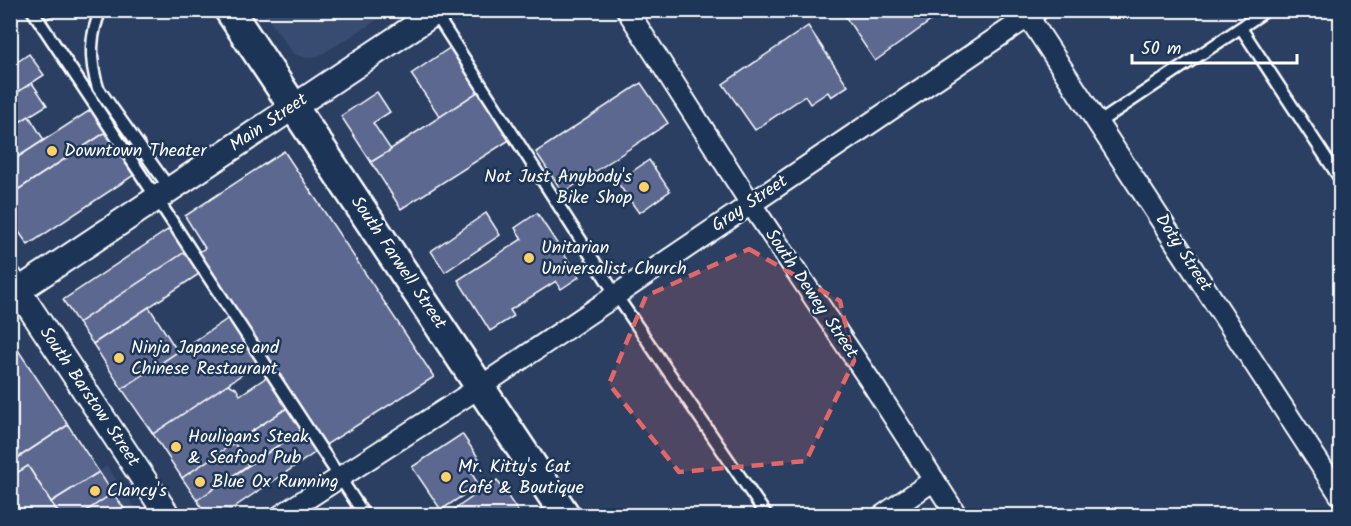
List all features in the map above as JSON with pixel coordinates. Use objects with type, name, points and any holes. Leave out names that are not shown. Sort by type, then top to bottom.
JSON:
[{"type":"main road","name":"South Farwell Street","points":[[229,10],[566,516]]},
{"type":"street","name":"South Dewey Street","points":[[627,10],[751,204],[957,516]]},
{"type":"street","name":"Main Street","points":[[13,288],[163,194],[436,11]]},
{"type":"street","name":"Gray Street","points":[[280,516],[480,387],[1031,13]]},
{"type":"street","name":"Doty Street","points":[[1031,13],[1098,123],[1341,495]]},
{"type":"street","name":"South Barstow Street","points":[[13,288],[168,516]]},
{"type":"street","points":[[882,516],[934,480]]},
{"type":"lane","points":[[32,10],[163,194]]},
{"type":"lane","points":[[101,10],[94,28],[92,47],[93,73],[98,88],[365,516]]},
{"type":"lane","points":[[1098,123],[1267,10]]},
{"type":"lane","points":[[436,11],[616,295],[767,516]]},
{"type":"lane","points":[[1241,28],[1341,179]]},
{"type":"highlighted area","points":[[749,249],[840,301],[854,361],[806,461],[679,472],[609,384],[646,296]]},
{"type":"shaded area","points":[[263,11],[392,11],[324,53],[306,58],[293,54]]},
{"type":"shaded area","points":[[107,466],[140,515],[61,515],[51,502]]},
{"type":"building","points":[[40,10],[60,10],[46,20]]},
{"type":"building","points":[[720,10],[744,10],[735,16]]},
{"type":"building","points":[[841,10],[946,10],[875,61]]},
{"type":"building","points":[[808,26],[848,86],[831,97],[828,92],[810,104],[805,96],[755,130],[723,84]]},
{"type":"building","points":[[451,47],[479,91],[440,117],[411,74]]},
{"type":"building","points":[[29,54],[44,75],[10,97],[10,67]]},
{"type":"building","points":[[32,83],[47,105],[10,128],[10,97]]},
{"type":"building","points":[[641,83],[668,123],[563,193],[536,152]]},
{"type":"building","points":[[479,91],[511,139],[401,209],[371,162]]},
{"type":"building","points":[[377,92],[390,112],[373,123],[391,150],[371,162],[341,116]]},
{"type":"building","name":"Downtown Theater","points":[[92,109],[106,132],[10,195],[10,162]]},
{"type":"building","points":[[29,116],[44,140],[10,162],[10,128]]},
{"type":"building","points":[[106,132],[134,175],[28,245],[10,219],[10,195]]},
{"type":"building","points":[[284,151],[434,377],[324,446],[198,253],[205,248],[185,216]]},
{"type":"building","name":"Not Just Anybody's Bike Shop","points":[[649,160],[670,191],[639,213],[617,182]]},
{"type":"building","points":[[486,213],[500,235],[445,272],[431,251]]},
{"type":"building","name":"Unitarian Universalist Church","points":[[537,213],[579,277],[561,289],[556,281],[510,310],[514,316],[490,331],[458,280],[522,239],[515,228]]},
{"type":"building","points":[[169,229],[185,252],[78,323],[63,300]]},
{"type":"building","points":[[185,252],[199,274],[93,344],[78,323]]},
{"type":"building","points":[[149,307],[178,352],[122,389],[93,344]]},
{"type":"building","points":[[229,318],[259,363],[153,434],[122,389]]},
{"type":"building","points":[[10,338],[68,425],[10,463]]},
{"type":"building","points":[[267,377],[287,408],[182,478],[153,434],[228,384],[236,388],[240,395]]},
{"type":"building","points":[[287,408],[302,430],[248,465],[234,443]]},
{"type":"building","points":[[68,425],[99,472],[51,502],[28,466],[14,475],[10,470],[10,463]]},
{"type":"building","points":[[302,430],[316,452],[221,516],[207,516],[197,500]]},
{"type":"building","name":"Mr. Kitty's Cat Café & Boutique","points":[[462,434],[480,460],[468,468],[479,485],[441,510],[412,467]]},
{"type":"building","points":[[234,443],[248,465],[197,500],[182,478]]},
{"type":"building","points":[[28,466],[61,516],[10,516],[10,477]]},
{"type":"building","points":[[99,472],[113,493],[79,516],[61,516],[51,502]]},
{"type":"building","points":[[497,480],[521,516],[445,516]]},
{"type":"building","points":[[113,493],[128,514],[126,516],[79,516]]},
{"type":"building","points":[[354,506],[360,516],[339,516]]},
{"type":"place","name":"Downtown Theater","points":[[52,151]]},
{"type":"place","name":"Not Just Anybody's Bike Shop","points":[[644,187]]},
{"type":"place","name":"Unitarian Universalist Church","points":[[529,258]]},
{"type":"place","name":"Ninja Japanese and Chinese Restaurant","points":[[119,358]]},
{"type":"place","name":"Houligans Steak & Seafood Pub","points":[[176,447]]},
{"type":"place","name":"Mr. Kitty's Cat Café & Boutique","points":[[446,477]]},
{"type":"place","name":"Blue Ox Running","points":[[200,482]]},
{"type":"place","name":"Clancy's","points":[[95,491]]}]
